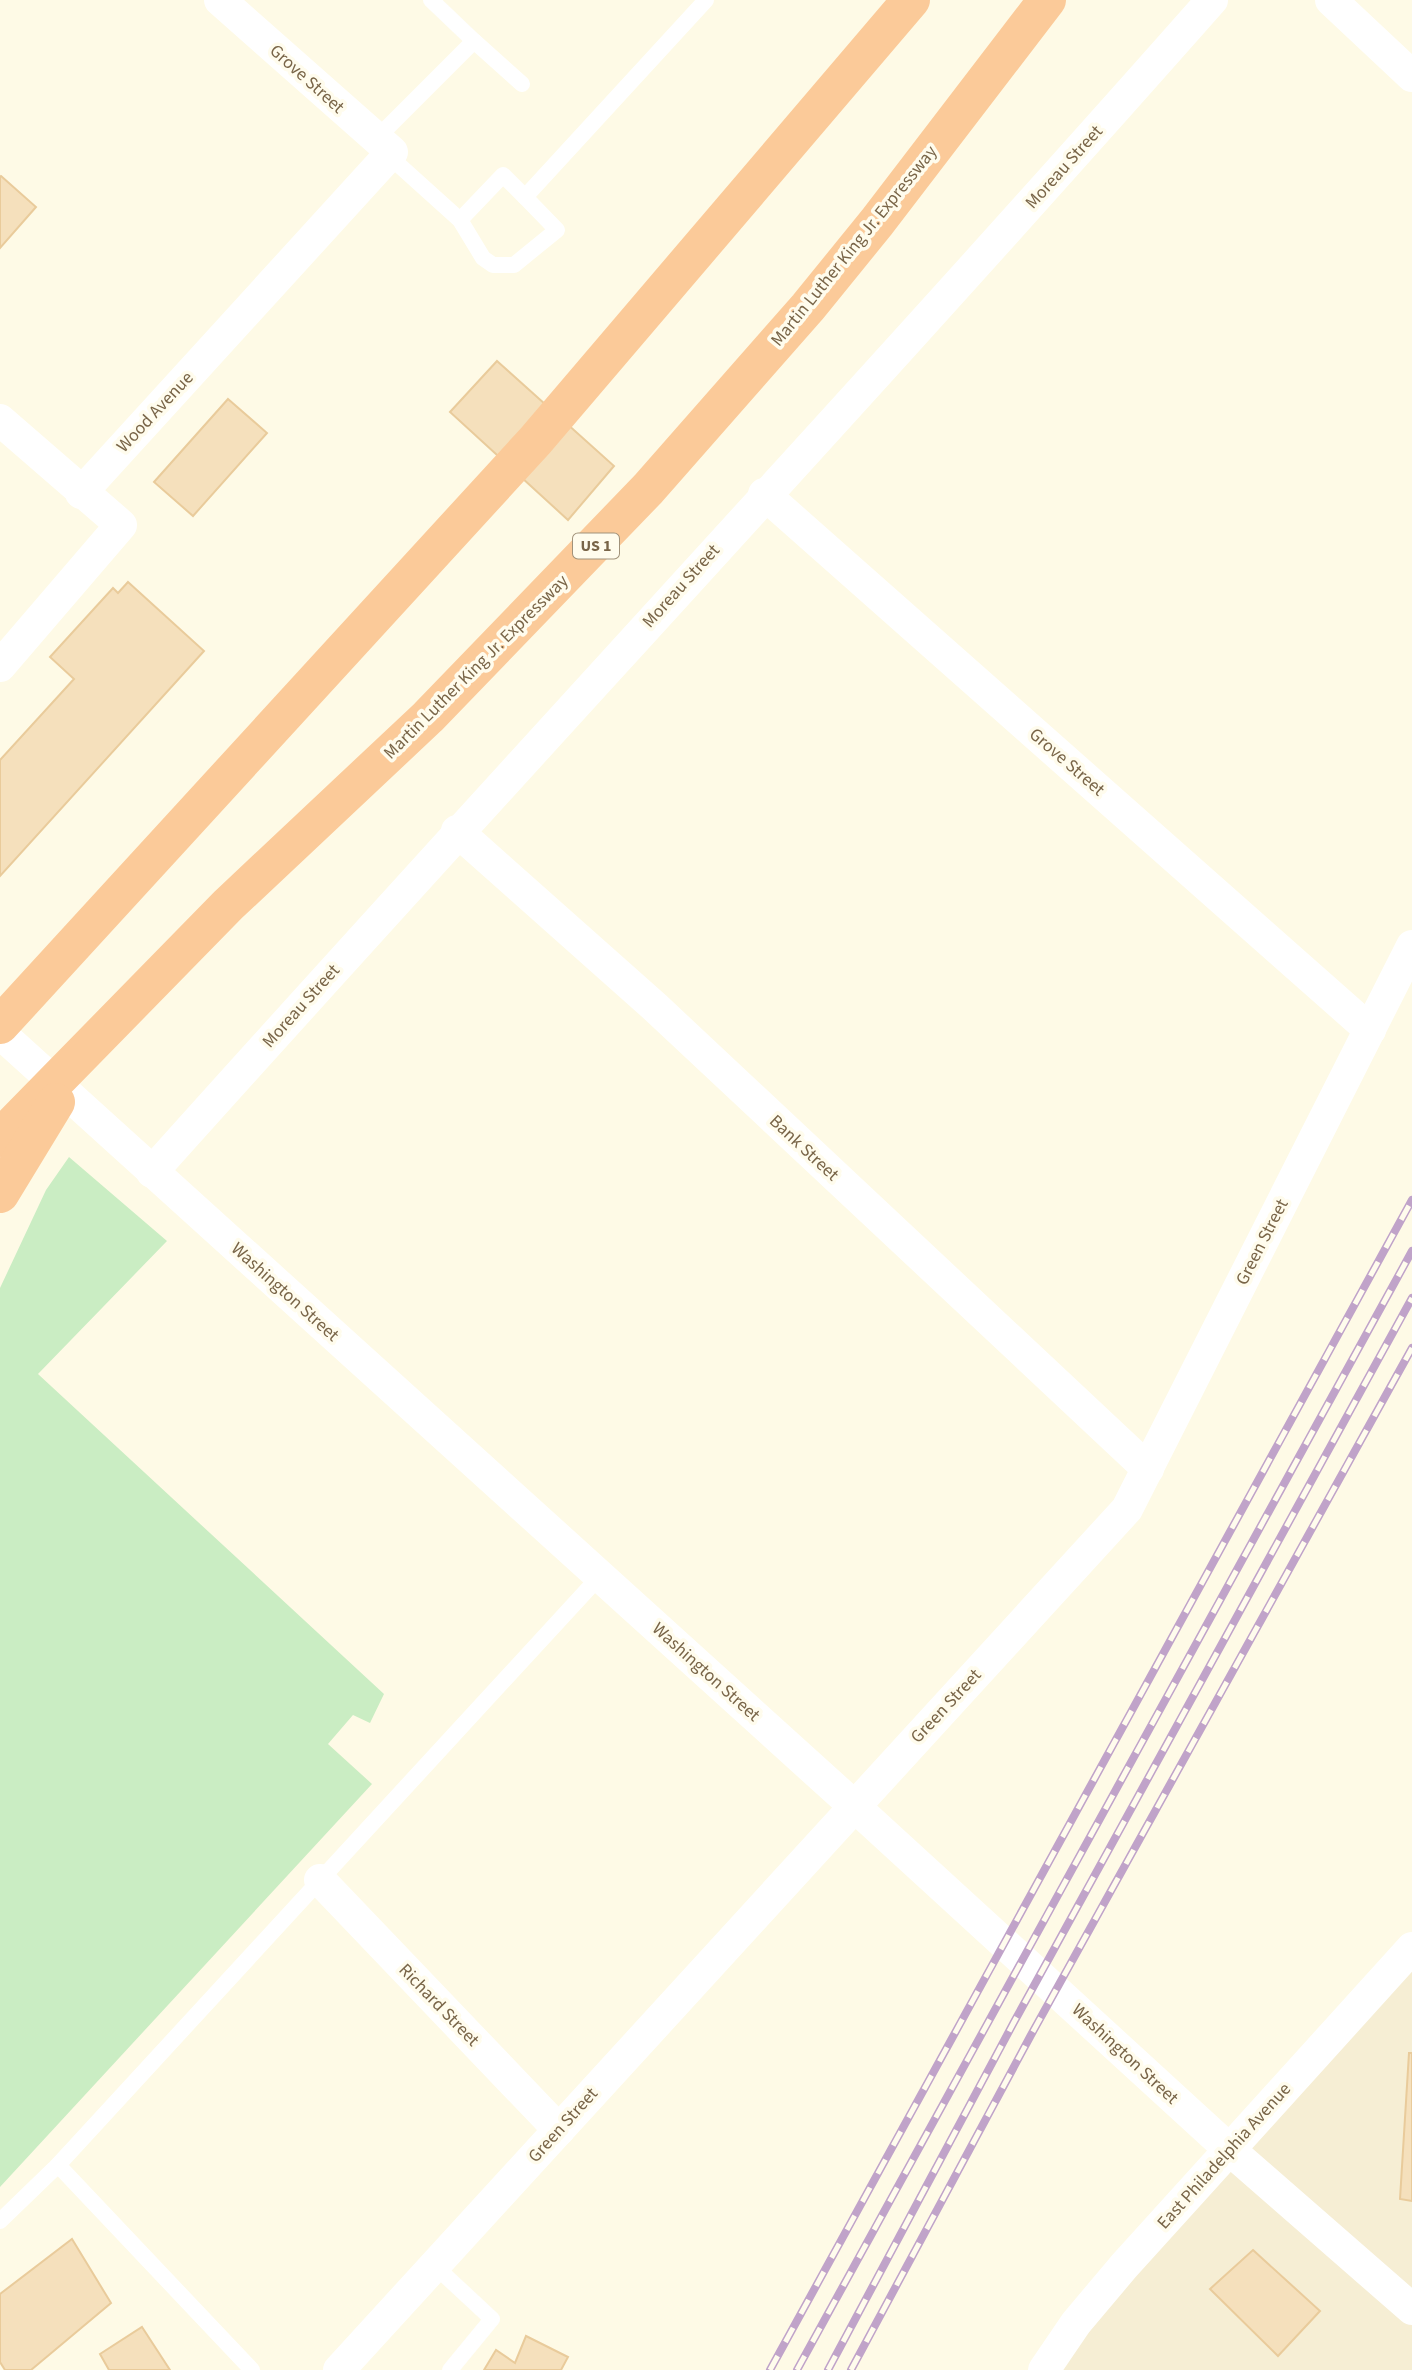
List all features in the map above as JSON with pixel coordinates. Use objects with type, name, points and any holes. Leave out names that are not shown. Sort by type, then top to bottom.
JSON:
[{"type":"highway","points":[[0,1025],[535,440],[911,0]]},
{"type":"highway","name":"Martin Luther King Jr. Expressway","points":[[0,1194],[22,1126],[92,1044],[228,905],[428,717],[639,499],[808,307],[877,222],[1047,0]]},
{"type":"street","name":"Grove Street","points":[[220,0],[382,148]]},
{"type":"street","name":"Moreau Street","points":[[152,1172],[457,831],[1052,181],[1212,0]]},
{"type":"street","points":[[1331,0],[1412,76]]},
{"type":"street","name":"Wood Avenue","points":[[81,493],[382,148]]},
{"type":"street","points":[[0,420],[121,525],[0,666]]},
{"type":"street","name":"Grove Street","points":[[764,494],[1370,1030]]},
{"type":"street","name":"Bank Street","points":[[457,831],[654,1007],[1148,1469]]},
{"type":"street","name":"Green Street","points":[[346,2367],[435,2266],[1127,1509],[1412,946]]},
{"type":"street","name":"Washington Street","points":[[0,1033],[1231,2151],[1412,2309]]},
{"type":"street","name":"Richard Street","points":[[320,1880],[559,2130]]},
{"type":"street","name":"East Philadelphia Avenue","points":[[1044,2370],[1076,2322],[1412,1948]]},
{"type":"lane","points":[[431,0],[522,84]]},
{"type":"lane","points":[[525,197],[706,0]]},
{"type":"lane","points":[[460,220],[503,175],[557,230],[514,265],[493,265],[483,258],[460,220],[382,148],[474,41]]},
{"type":"lane","points":[[0,2221],[58,2165],[600,1576]]},
{"type":"lane","points":[[58,2165],[252,2370]]},
{"type":"lane","points":[[435,2266],[492,2319],[450,2370]]},
{"type":"shaded area","points":[[1412,1949],[1412,2370],[1046,2370]]},
{"type":"green space","points":[[69,1157],[167,1241],[38,1374],[384,1694],[370,1723],[353,1715],[328,1744],[372,1784],[0,2187],[0,1288],[46,1190]]},
{"type":"building","points":[[0,177],[36,207],[0,248]]},
{"type":"building","points":[[497,361],[614,466],[568,520],[450,412]]},
{"type":"building","points":[[228,399],[267,433],[193,516],[154,482]]},
{"type":"building","points":[[128,582],[204,651],[0,876],[0,760],[74,679],[50,657],[113,588],[118,593]]},
{"type":"building","points":[[1409,2053],[1412,2053],[1412,2201],[1400,2199]]},
{"type":"building","points":[[72,2239],[111,2303],[31,2370],[5,2370],[0,2362],[0,2294]]},
{"type":"building","points":[[1253,2250],[1320,2311],[1278,2356],[1210,2289]]},
{"type":"building","points":[[142,2327],[170,2370],[109,2370],[100,2354]]},
{"type":"building","points":[[526,2336],[568,2357],[561,2370],[484,2370],[496,2350],[515,2363]]},
{"type":"railway","points":[[770,2370],[1412,1200]]},
{"type":"railway","points":[[797,2370],[1412,1251]]},
{"type":"railway","points":[[828,2370],[1014,2022],[1412,1298]]},
{"type":"railway","points":[[851,2370],[1031,2035],[1412,1348]]}]
